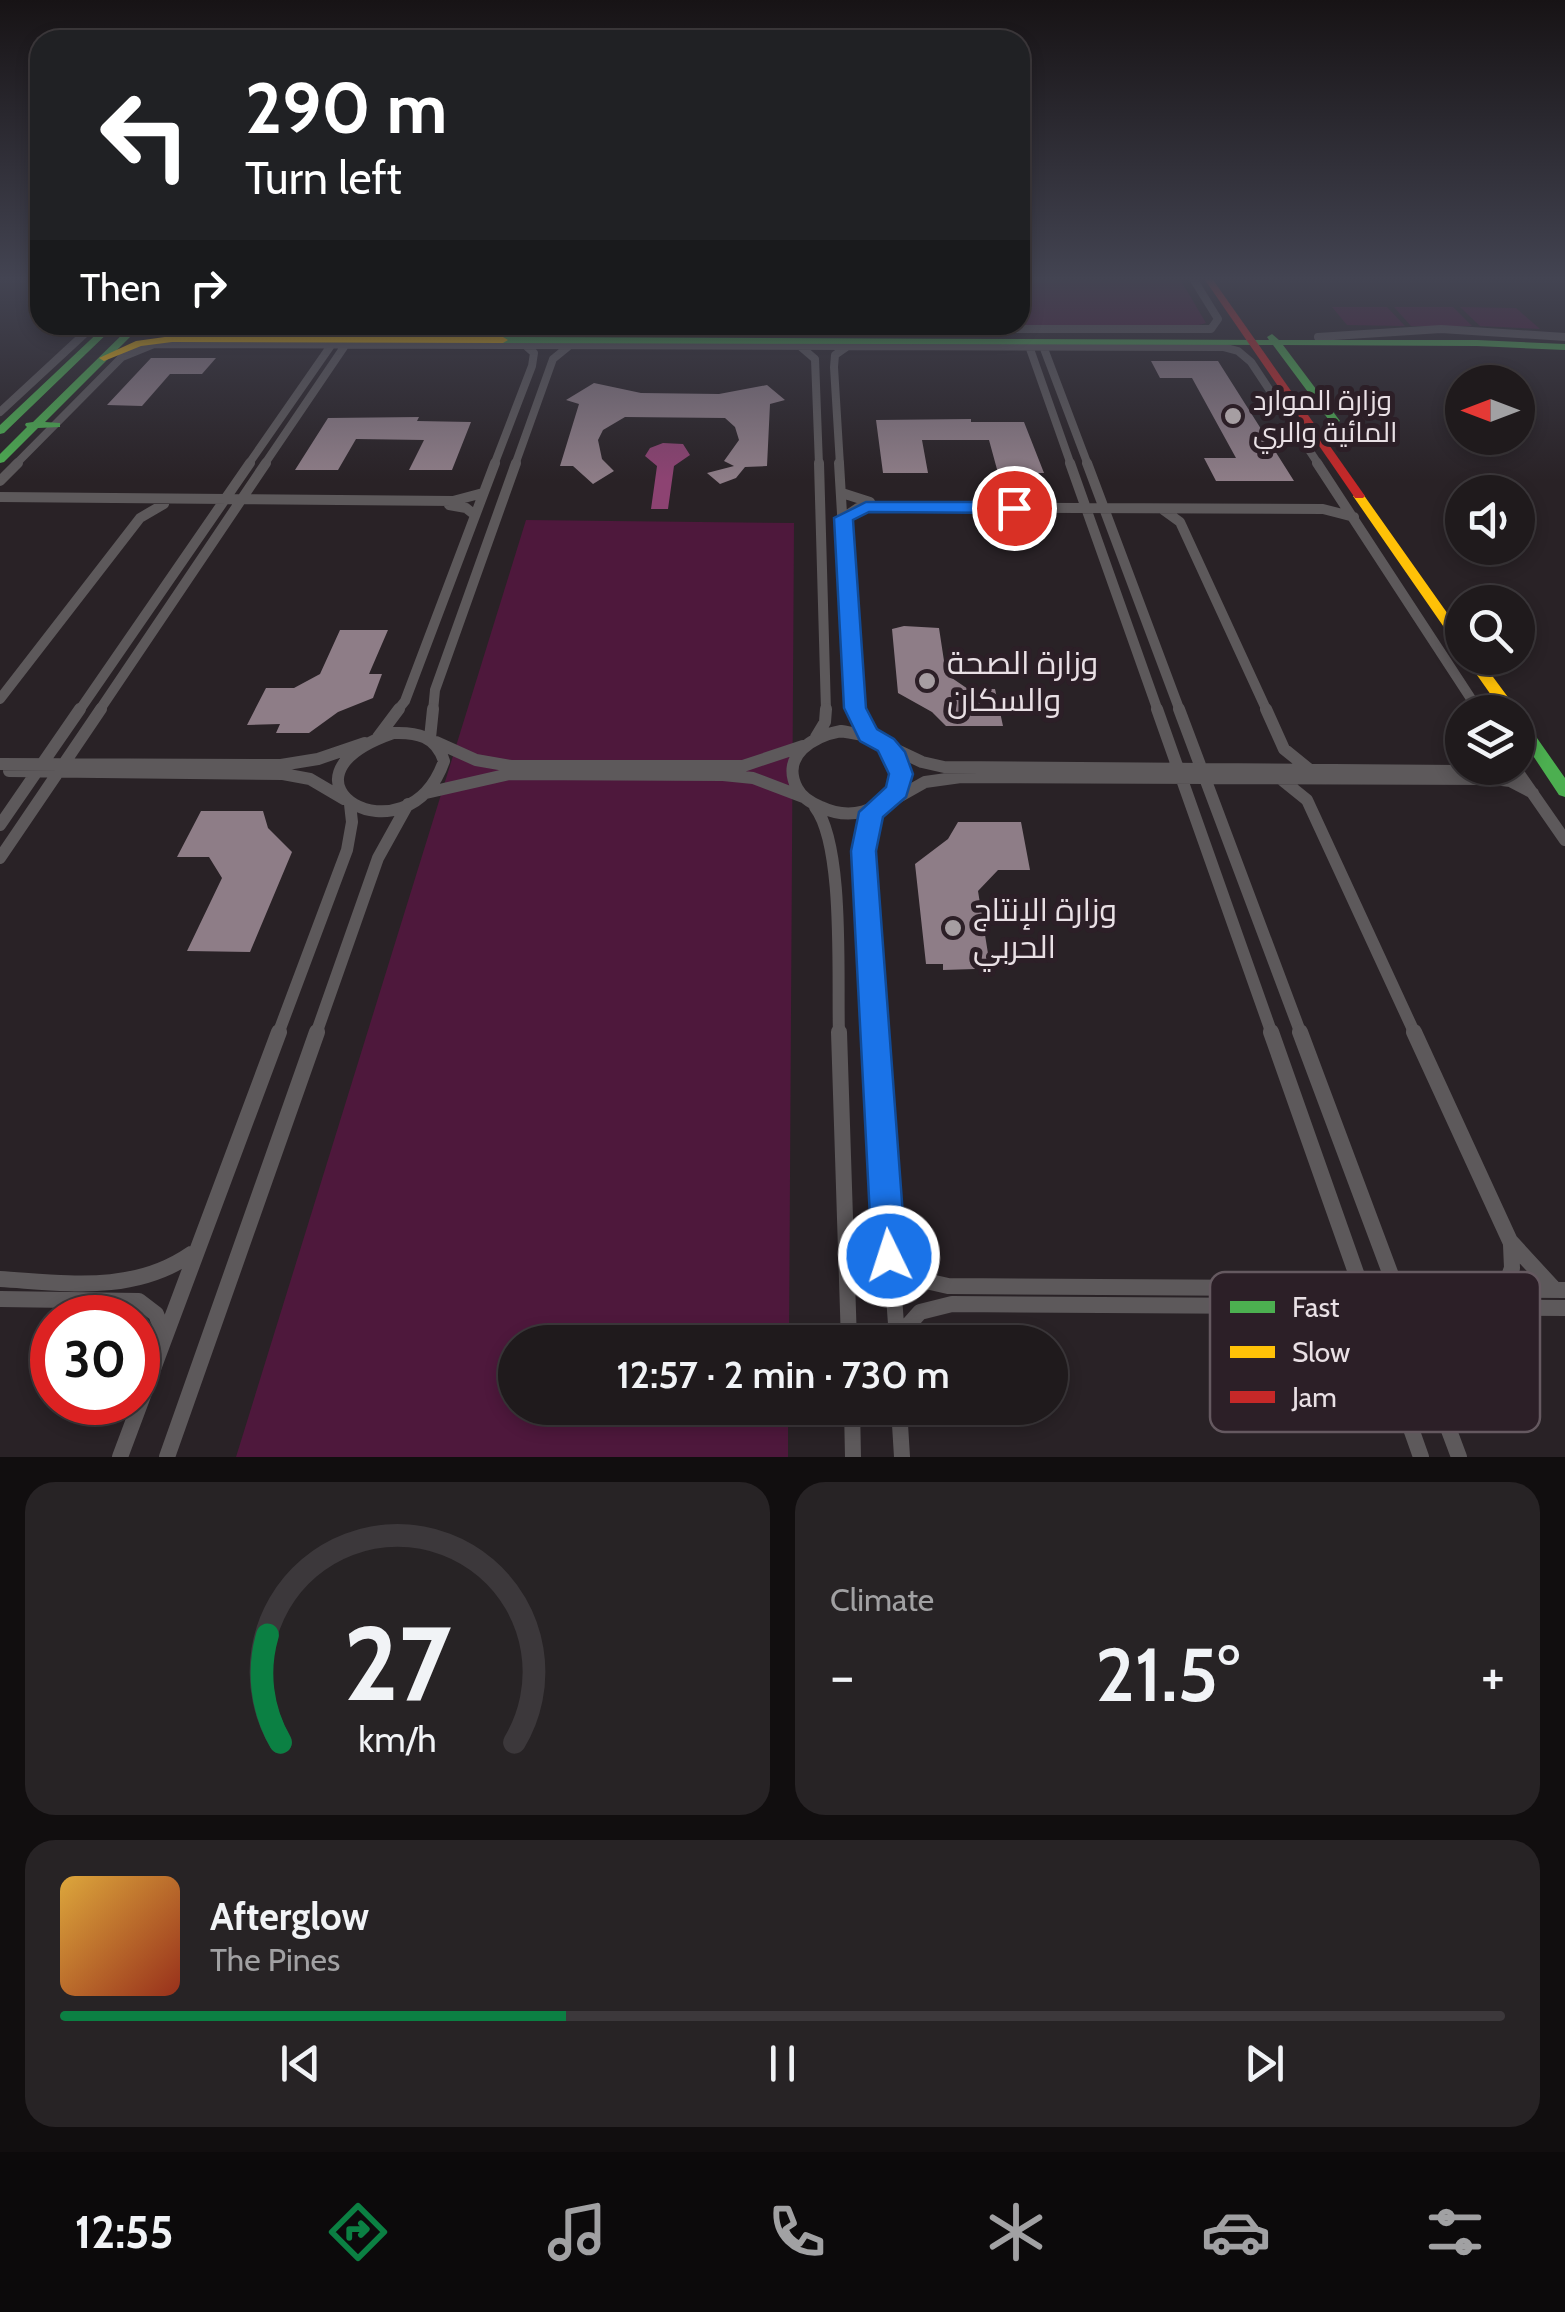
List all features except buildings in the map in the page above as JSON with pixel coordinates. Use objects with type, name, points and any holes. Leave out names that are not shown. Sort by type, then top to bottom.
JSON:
[{"type":"street","points":[[3,418],[74,345]]},
{"type":"street","points":[[3,418],[42,390],[90,345]]},
{"type":"street","points":[[0,460],[117,345]]},
{"type":"street","points":[[104,358],[129,345]]},
{"type":"street","points":[[0,480],[132,350],[150,345]]},
{"type":"street","points":[[0,825],[331,345]]},
{"type":"street","points":[[0,858],[345,345]]},
{"type":"street","points":[[486,345],[557,354]]},
{"type":"street","points":[[530,349],[573,345]]},
{"type":"street","points":[[61,767],[284,774],[310,779],[347,801],[376,811],[408,804],[426,793],[436,783],[444,761],[433,740],[435,690],[557,354],[573,345]]},
{"type":"street","points":[[795,345],[812,354],[835,354],[849,346]]},
{"type":"street","points":[[837,345],[1055,345]]},
{"type":"street","points":[[1209,345],[1244,354],[1445,620]]},
{"type":"street","points":[[1254,345],[1313,441],[1338,493],[1469,695]]},
{"type":"street","points":[[1278,345],[1334,421]]},
{"type":"street","points":[[1036,346],[1085,505],[1356,1272]]},
{"type":"street","points":[[1036,346],[1102,505],[1390,1272]]},
{"type":"street","points":[[378,737],[405,700],[475,515],[530,349]]},
{"type":"street","points":[[812,354],[827,696],[825,722],[816,737]]},
{"type":"street","points":[[835,354],[854,699],[868,735]]},
{"type":"street","points":[[3,418],[56,425]]},
{"type":"street","points":[[0,500],[452,500],[483,492]]},
{"type":"street","points":[[842,493],[866,502],[1085,505]]},
{"type":"street","points":[[843,518],[866,507],[1321,504],[1334,500],[1338,493]]},
{"type":"street","points":[[0,500],[223,502]]},
{"type":"street","points":[[238,502],[451,505],[475,515]]},
{"type":"street","points":[[136,504],[141,510],[140,518]]},
{"type":"street","points":[[0,699],[140,518],[164,504]]},
{"type":"street","points":[[1102,505],[1323,509],[1354,518]]},
{"type":"street","points":[[1162,508],[1180,522],[1284,748],[1312,774],[1495,779],[1510,781],[1533,793]]},
{"type":"street","points":[[1180,522],[1186,508]]},
{"type":"street","points":[[0,768],[281,765],[318,759],[378,737],[407,732],[476,760],[511,766],[732,767],[763,762],[816,737],[842,731],[868,735],[922,762],[944,767],[1179,774]]},
{"type":"street","points":[[120,1457],[347,850],[352,822],[338,781],[340,770],[365,743]]},
{"type":"street","points":[[886,745],[897,759],[901,774],[897,790],[866,822],[863,866],[896,1325]]},
{"type":"street","points":[[803,746],[792,771],[809,802],[825,820],[833,854],[848,1325]]},
{"type":"street","points":[[1535,747],[1565,790]]},
{"type":"street","points":[[1278,774],[1284,748]]},
{"type":"street","points":[[426,793],[483,776],[509,774],[723,775],[753,778],[843,815],[879,808],[925,782],[949,777],[1445,773]]},
{"type":"street","points":[[1278,774],[1307,800],[1510,1241],[1511,1272]]},
{"type":"street","points":[[1307,800],[1312,774]]},
{"type":"street","points":[[1527,785],[1565,840]]},
{"type":"street","points":[[167,1457],[376,866],[408,804]]},
{"type":"street","points":[[1510,1241],[1560,1290]]},
{"type":"street","points":[[0,1280],[135,1281],[166,1272],[194,1252]]},
{"type":"street","points":[[889,1256],[917,1279],[948,1286],[1210,1288]]},
{"type":"street","points":[[0,1299],[139,1301],[156,1314],[164,1336]]},
{"type":"street","points":[[909,1325],[920,1312],[952,1304],[1210,1306]]},
{"type":"street","points":[[1540,1306],[1565,1308]]},
{"type":"street","points":[[852,1425],[853,1457]]},
{"type":"street","points":[[900,1425],[902,1457]]},
{"type":"street","points":[[1412,1432],[1421,1457]]},
{"type":"street","points":[[1450,1432],[1459,1457]]},
{"type":"shaded area","points":[[663,443],[683,444],[690,455],[674,466],[668,509],[651,509],[657,466],[645,456],[650,448]]},
{"type":"shaded area","points":[[526,520],[794,523],[789,1325],[498,1325],[498,1425],[788,1425],[788,1457],[236,1457]]},
{"type":"traffic: fast","points":[[0,431],[90,345]]},
{"type":"traffic: fast","points":[[0,460],[117,345]]},
{"type":"traffic: fast","points":[[1278,345],[1335,421]]},
{"type":"traffic: fast","points":[[1521,345],[1565,347]]},
{"type":"traffic: fast","points":[[30,425],[56,425]]},
{"type":"traffic: fast","points":[[1535,747],[1565,791]]},
{"type":"traffic: slow","points":[[104,358],[134,345]]},
{"type":"traffic: slow","points":[[1359,496],[1445,619]]},
{"type":"traffic: slow","points":[[1484,675],[1499,695]]},
{"type":"traffic: jam","points":[[1254,345],[1359,496]]},
{"type":"place","name":"وزارة الموارد المائية والري","points":[[1233,416]]},
{"type":"place","name":"وزارة الصحة والسكان","points":[[927,681]]},
{"type":"place","name":"وزارة الإنتاج الحربي","points":[[953,928]]},
{"type":"route","points":[[889,1256],[863,851],[866,822],[897,790],[901,774],[897,759],[886,745],[868,735],[855,708],[843,518],[866,507],[1014,508]]}]
